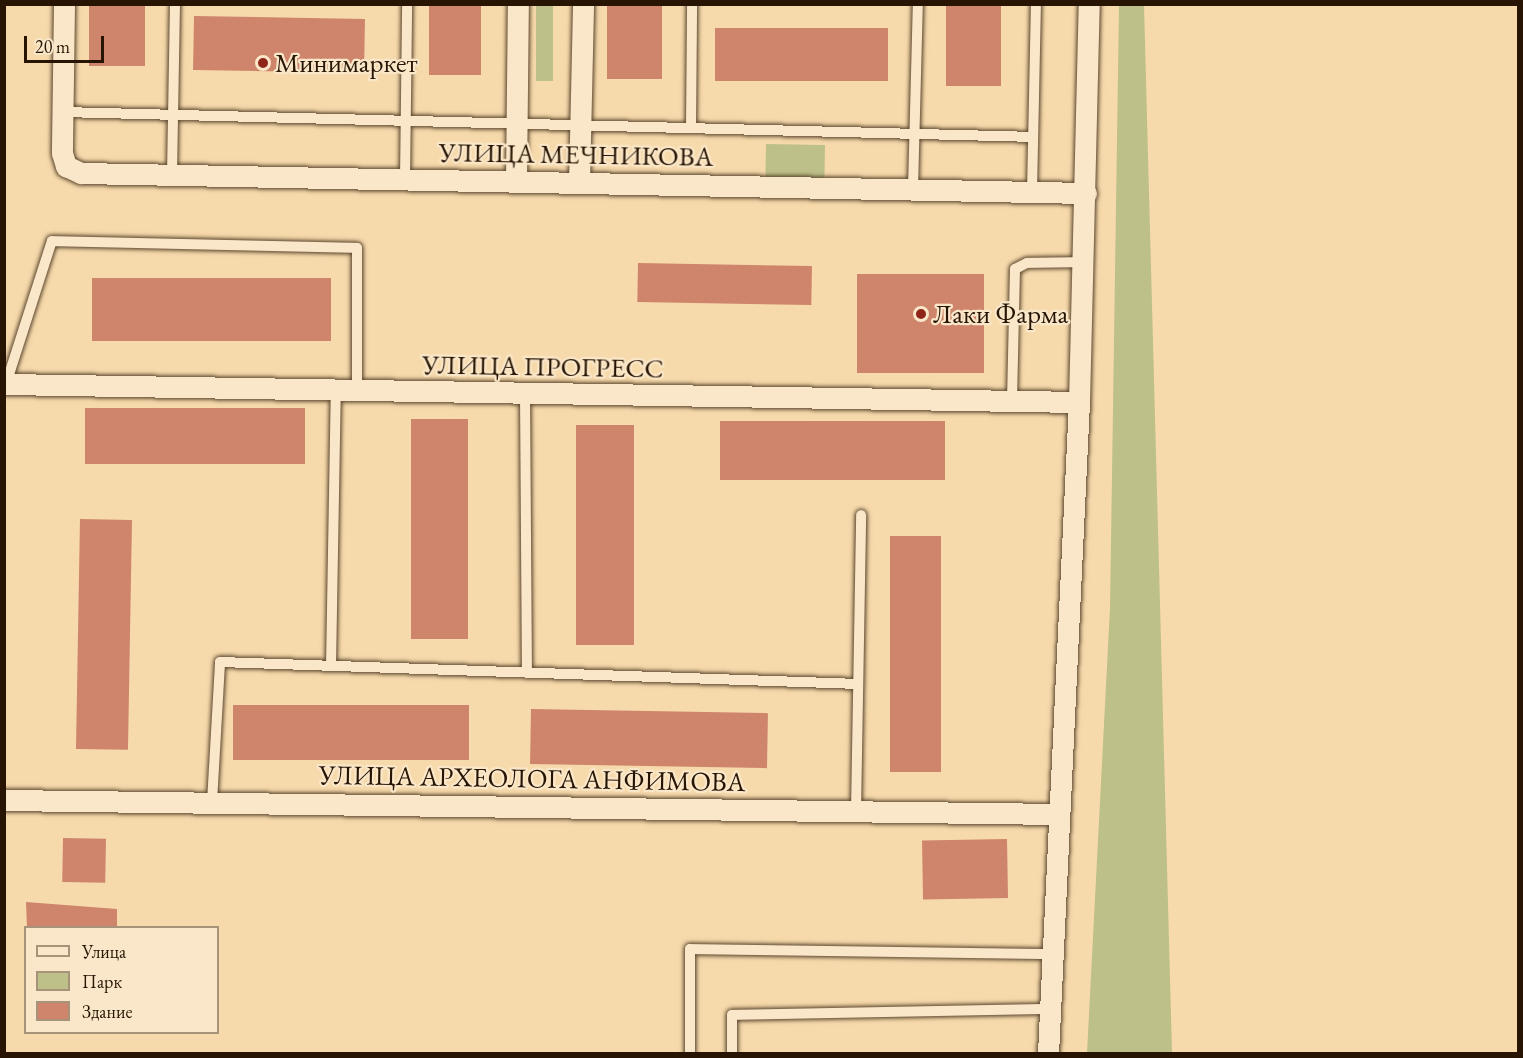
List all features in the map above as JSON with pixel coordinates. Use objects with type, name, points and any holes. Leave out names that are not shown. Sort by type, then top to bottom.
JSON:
[{"type":"street","points":[[62,112],[64,4]]},
{"type":"street","points":[[516,182],[518,4]]},
{"type":"street","points":[[579,183],[583,4]]},
{"type":"street","points":[[1048,1053],[1079,402],[1089,4]]},
{"type":"street","name":"УЛИЦА МЕЧНИКОВА","points":[[62,112],[62,153],[66,166],[81,173],[1086,193]]},
{"type":"street","name":"УЛИЦА ПРОГРЕСС","points":[[5,386],[1079,402]]},
{"type":"street","name":"УЛИЦА АРХЕОЛОГА АНФИМОВА","points":[[4,800],[1058,814]]},
{"type":"lane","points":[[172,175],[175,4]]},
{"type":"lane","points":[[405,180],[406,4]]},
{"type":"lane","points":[[691,128],[692,4]]},
{"type":"lane","points":[[913,189],[918,4]]},
{"type":"lane","points":[[1032,192],[1036,4]]},
{"type":"lane","points":[[62,112],[1033,137]]},
{"type":"lane","points":[[5,386],[52,241],[357,248],[357,392]]},
{"type":"lane","points":[[1012,401],[1015,269],[1027,263],[1084,262]]},
{"type":"lane","points":[[331,666],[336,392]]},
{"type":"lane","points":[[525,393],[527,673]]},
{"type":"lane","points":[[856,811],[861,515]]},
{"type":"lane","points":[[212,802],[220,662],[858,684]]},
{"type":"lane","points":[[690,1053],[690,949],[1054,954]]},
{"type":"lane","points":[[732,1053],[732,1015],[1051,1009]]},
{"type":"green space","points":[[536,5],[553,5],[553,81],[536,81]]},
{"type":"green space","points":[[1119,5],[1144,5],[1172,1053],[1087,1053],[1110,608]]},
{"type":"green space","points":[[766,144],[825,145],[824,178],[765,177]]},
{"type":"building","points":[[89,4],[145,4],[145,66],[89,66]]},
{"type":"building","points":[[429,4],[481,4],[481,75],[429,75]]},
{"type":"building","points":[[607,4],[662,4],[662,79],[607,79]]},
{"type":"building","points":[[946,4],[1001,4],[1001,86],[946,86]]},
{"type":"building","points":[[194,16],[365,19],[364,73],[193,70]]},
{"type":"building","points":[[715,28],[888,28],[888,81],[715,81]]},
{"type":"building","points":[[638,263],[812,266],[811,305],[637,302]]},
{"type":"building","points":[[857,274],[984,274],[984,373],[857,373]]},
{"type":"building","points":[[92,278],[331,278],[331,341],[92,341]]},
{"type":"building","points":[[85,408],[305,408],[305,464],[85,464]]},
{"type":"building","points":[[411,419],[468,419],[468,639],[411,639]]},
{"type":"building","points":[[720,421],[945,421],[945,480],[720,480]]},
{"type":"building","points":[[576,425],[634,425],[634,645],[576,645]]},
{"type":"building","points":[[80,519],[132,520],[128,750],[76,749]]},
{"type":"building","points":[[890,536],[941,536],[941,772],[890,772]]},
{"type":"building","points":[[233,705],[469,705],[469,760],[233,760]]},
{"type":"building","points":[[531,709],[768,713],[767,768],[530,764]]},
{"type":"building","points":[[63,838],[106,839],[105,883],[62,882]]},
{"type":"building","points":[[1007,839],[1008,898],[923,899],[922,840]]},
{"type":"building","points":[[26,902],[117,909],[117,926],[27,926]]},
{"type":"place","name":"Минимаркет","points":[[263,63]]},
{"type":"place","name":"Лаки Фарма","points":[[921,314]]}]
